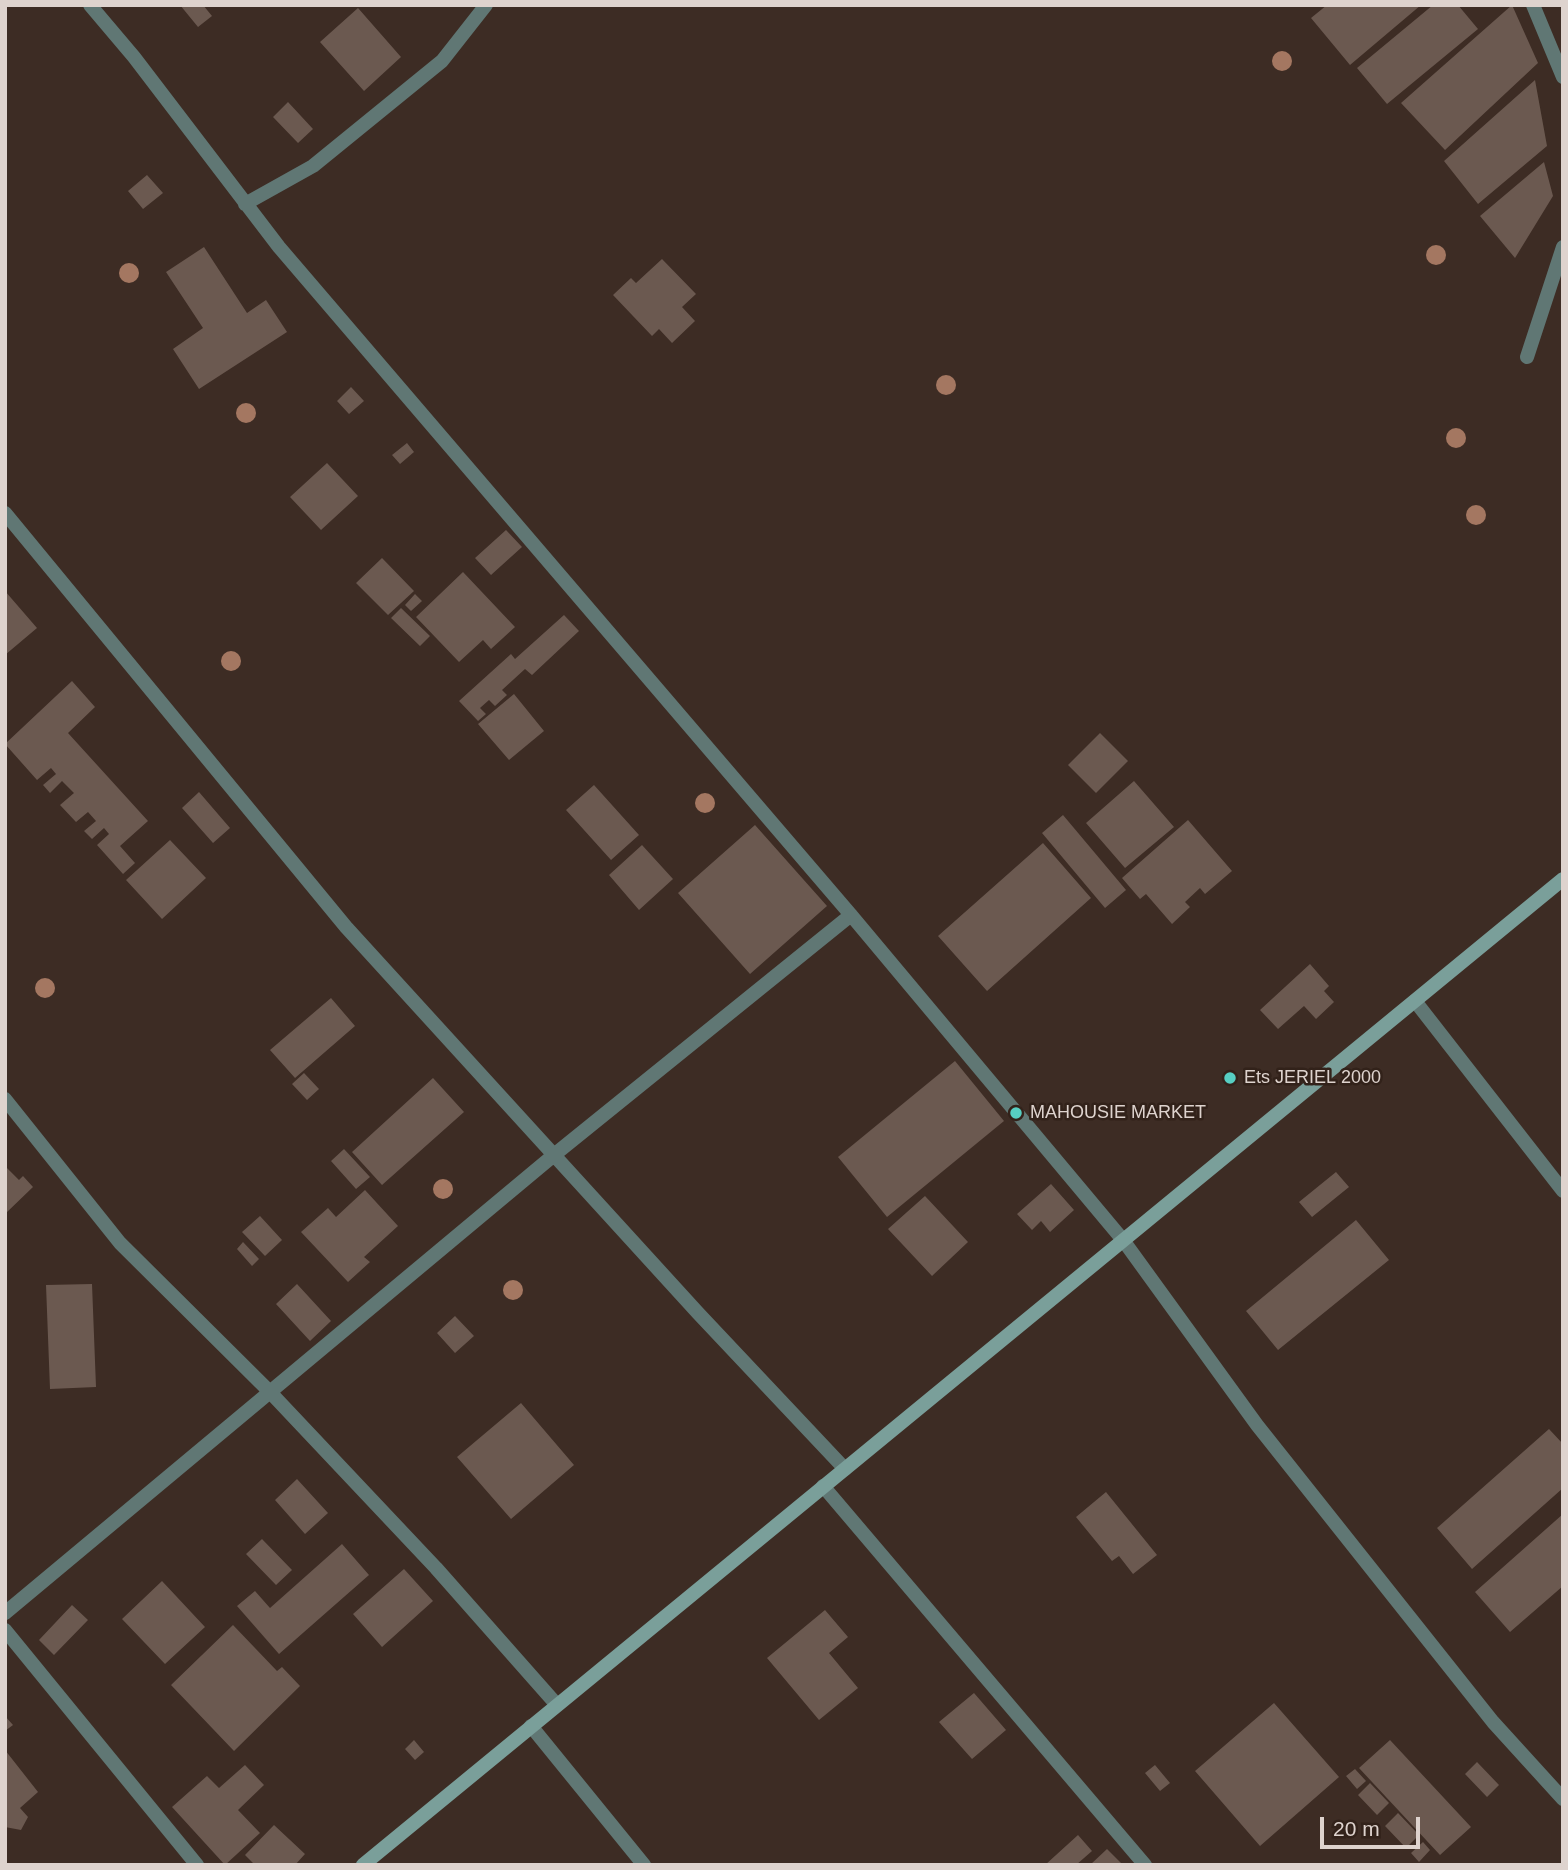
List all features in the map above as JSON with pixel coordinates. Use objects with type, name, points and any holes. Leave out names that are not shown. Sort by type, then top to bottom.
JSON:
[{"type":"street","points":[[90,5],[134,57],[245,204],[851,915],[1123,1240],[1257,1425],[1493,1722],[1563,1799]]},
{"type":"street","points":[[245,204],[313,166],[442,61],[486,5]]},
{"type":"street","points":[[1533,5],[1563,77]]},
{"type":"street","points":[[1527,357],[1563,247]]},
{"type":"street","points":[[5,513],[346,927],[845,1469]]},
{"type":"street","points":[[363,1865],[1563,879]]},
{"type":"street","points":[[5,1613],[554,1155],[851,915]]},
{"type":"street","points":[[1415,1001],[1563,1192]]},
{"type":"street","points":[[5,1099],[120,1243],[270,1392],[436,1568],[557,1705]]},
{"type":"street","points":[[823,1486],[1144,1865]]},
{"type":"street","points":[[5,1630],[197,1865]]},
{"type":"street","points":[[531,1726],[644,1865]]},
{"type":"building","points":[[180,5],[203,5],[212,16],[198,27]]},
{"type":"building","points":[[1327,5],[1421,5],[1350,65],[1311,18]]},
{"type":"building","points":[[1433,5],[1458,5],[1478,29],[1387,104],[1357,68]]},
{"type":"building","points":[[1512,5],[1538,63],[1445,150],[1401,103]]},
{"type":"building","points":[[358,8],[401,57],[364,91],[320,42]]},
{"type":"building","points":[[1535,80],[1547,146],[1478,204],[1444,161]]},
{"type":"building","points":[[288,102],[313,129],[298,143],[273,117]]},
{"type":"building","points":[[1544,162],[1553,196],[1515,258],[1480,216]]},
{"type":"building","points":[[147,175],[163,193],[143,209],[128,191]]},
{"type":"building","points":[[204,247],[247,313],[266,300],[287,332],[199,389],[173,349],[203,328],[166,272]]},
{"type":"building","points":[[662,259],[696,294],[682,307],[695,321],[672,343],[659,329],[652,336],[613,295],[631,278],[636,283]]},
{"type":"building","points":[[351,387],[364,401],[349,414],[337,401]]},
{"type":"building","points":[[407,443],[414,452],[400,464],[392,455]]},
{"type":"building","points":[[327,463],[358,496],[321,530],[290,497]]},
{"type":"building","points":[[506,530],[522,547],[491,575],[475,558]]},
{"type":"building","points":[[382,558],[414,591],[388,615],[356,583]]},
{"type":"building","points":[[463,572],[515,627],[491,649],[483,640],[459,662],[416,617]]},
{"type":"building","points":[[5,591],[37,628],[5,655]]},
{"type":"building","points":[[415,594],[422,601],[411,611],[405,605]]},
{"type":"building","points":[[401,608],[430,636],[420,646],[391,618]]},
{"type":"building","points":[[564,615],[579,631],[532,675],[525,669],[502,690],[507,695],[495,706],[489,700],[480,708],[486,714],[478,721],[459,701],[511,654],[515,659]]},
{"type":"building","points":[[72,681],[95,707],[68,733],[148,821],[120,846],[135,863],[123,874],[97,845],[109,834],[104,828],[92,839],[84,831],[96,821],[88,812],[76,822],[60,805],[74,793],[62,781],[50,793],[43,785],[56,774],[51,768],[37,780],[5,744]]},
{"type":"building","points":[[514,694],[544,731],[509,760],[478,724]]},
{"type":"building","points":[[1100,733],[1128,761],[1096,793],[1068,765]]},
{"type":"building","points":[[1134,781],[1174,827],[1125,868],[1086,823]]},
{"type":"building","points":[[594,785],[639,835],[611,860],[566,810]]},
{"type":"building","points":[[199,792],[230,828],[213,843],[182,808]]},
{"type":"building","points":[[1063,815],[1126,890],[1105,908],[1042,833]]},
{"type":"building","points":[[1188,820],[1232,871],[1205,894],[1200,888],[1185,902],[1190,907],[1172,924],[1146,894],[1140,899],[1122,878]]},
{"type":"building","points":[[755,825],[827,906],[750,974],[678,893]]},
{"type":"building","points":[[170,840],[206,878],[162,919],[126,880]]},
{"type":"building","points":[[1043,843],[1091,898],[987,991],[938,936]]},
{"type":"building","points":[[642,845],[673,879],[639,910],[609,875]]},
{"type":"building","points":[[1310,964],[1329,986],[1324,991],[1334,1002],[1316,1019],[1304,1006],[1278,1029],[1260,1010]]},
{"type":"building","points":[[331,998],[355,1026],[295,1078],[270,1050]]},
{"type":"building","points":[[955,1061],[1004,1121],[887,1217],[838,1157]]},
{"type":"building","points":[[304,1073],[319,1089],[307,1100],[292,1084]]},
{"type":"building","points":[[433,1078],[464,1112],[382,1185],[352,1152]]},
{"type":"building","points":[[344,1149],[370,1177],[356,1189],[331,1161]]},
{"type":"building","points":[[5,1166],[19,1180],[23,1176],[33,1187],[5,1214]]},
{"type":"building","points":[[1336,1172],[1349,1187],[1312,1217],[1299,1202]]},
{"type":"building","points":[[1051,1184],[1074,1210],[1050,1232],[1041,1221],[1032,1230],[1017,1214]]},
{"type":"building","points":[[365,1190],[398,1226],[364,1257],[370,1262],[348,1282],[301,1232],[328,1208],[336,1217]]},
{"type":"building","points":[[925,1196],[968,1242],[932,1276],[888,1229]]},
{"type":"building","points":[[260,1216],[282,1240],[265,1256],[242,1232]]},
{"type":"building","points":[[1356,1220],[1389,1260],[1278,1350],[1246,1311]]},
{"type":"building","points":[[243,1242],[259,1259],[252,1266],[237,1249]]},
{"type":"building","points":[[92,1284],[96,1387],[50,1389],[46,1285]]},
{"type":"building","points":[[297,1284],[331,1321],[310,1341],[276,1304]]},
{"type":"building","points":[[455,1316],[474,1336],[455,1353],[437,1333]]},
{"type":"building","points":[[521,1403],[574,1465],[511,1519],[457,1457]]},
{"type":"building","points":[[1549,1429],[1563,1444],[1563,1488],[1472,1569],[1437,1528]]},
{"type":"building","points":[[297,1479],[328,1513],[305,1534],[275,1500]]},
{"type":"building","points":[[1106,1492],[1157,1555],[1133,1574],[1119,1556],[1112,1561],[1076,1517]]},
{"type":"building","points":[[1563,1514],[1563,1586],[1510,1632],[1475,1592]]},
{"type":"building","points":[[262,1539],[292,1570],[276,1585],[246,1554]]},
{"type":"building","points":[[342,1544],[369,1575],[279,1654],[237,1606],[255,1591],[270,1608]]},
{"type":"building","points":[[404,1569],[433,1601],[382,1647],[353,1614]]},
{"type":"building","points":[[162,1581],[205,1627],[165,1664],[122,1619]]},
{"type":"building","points":[[72,1605],[88,1620],[54,1655],[39,1640]]},
{"type":"building","points":[[825,1610],[848,1637],[829,1653],[858,1688],[819,1720],[767,1658]]},
{"type":"building","points":[[233,1625],[277,1671],[282,1667],[300,1686],[234,1751],[171,1685]]},
{"type":"building","points":[[974,1693],[1006,1730],[972,1759],[939,1722]]},
{"type":"building","points":[[1274,1703],[1339,1777],[1260,1846],[1195,1771]]},
{"type":"building","points":[[5,1716],[13,1725],[5,1731]]},
{"type":"building","points":[[414,1740],[424,1752],[415,1760],[405,1749]]},
{"type":"building","points":[[1390,1740],[1471,1827],[1440,1855],[1359,1768]]},
{"type":"building","points":[[5,1750],[38,1792],[20,1808],[28,1817],[21,1830],[5,1827]]},
{"type":"building","points":[[1477,1762],[1499,1785],[1487,1797],[1465,1774]]},
{"type":"building","points":[[245,1765],[264,1785],[238,1810],[260,1833],[225,1865],[172,1807],[207,1776],[219,1788]]},
{"type":"building","points":[[1155,1765],[1170,1783],[1160,1791],[1145,1773]]},
{"type":"building","points":[[1355,1769],[1366,1781],[1357,1789],[1346,1776]]},
{"type":"building","points":[[1370,1783],[1389,1803],[1377,1815],[1358,1795]]},
{"type":"building","points":[[1398,1813],[1419,1835],[1406,1848],[1385,1826]]},
{"type":"building","points":[[274,1825],[305,1854],[295,1865],[255,1865],[245,1855]]},
{"type":"building","points":[[1078,1835],[1092,1851],[1076,1865],[1045,1865]]},
{"type":"building","points":[[1423,1842],[1430,1850],[1419,1862],[1411,1853]]},
{"type":"building","points":[[1107,1849],[1123,1865],[1090,1865]]},
{"type":"place","name":"Ets JERIEL 2000","points":[[1230,1078]]},
{"type":"place","name":"MAHOUSIE MARKET","points":[[1016,1113]]}]
